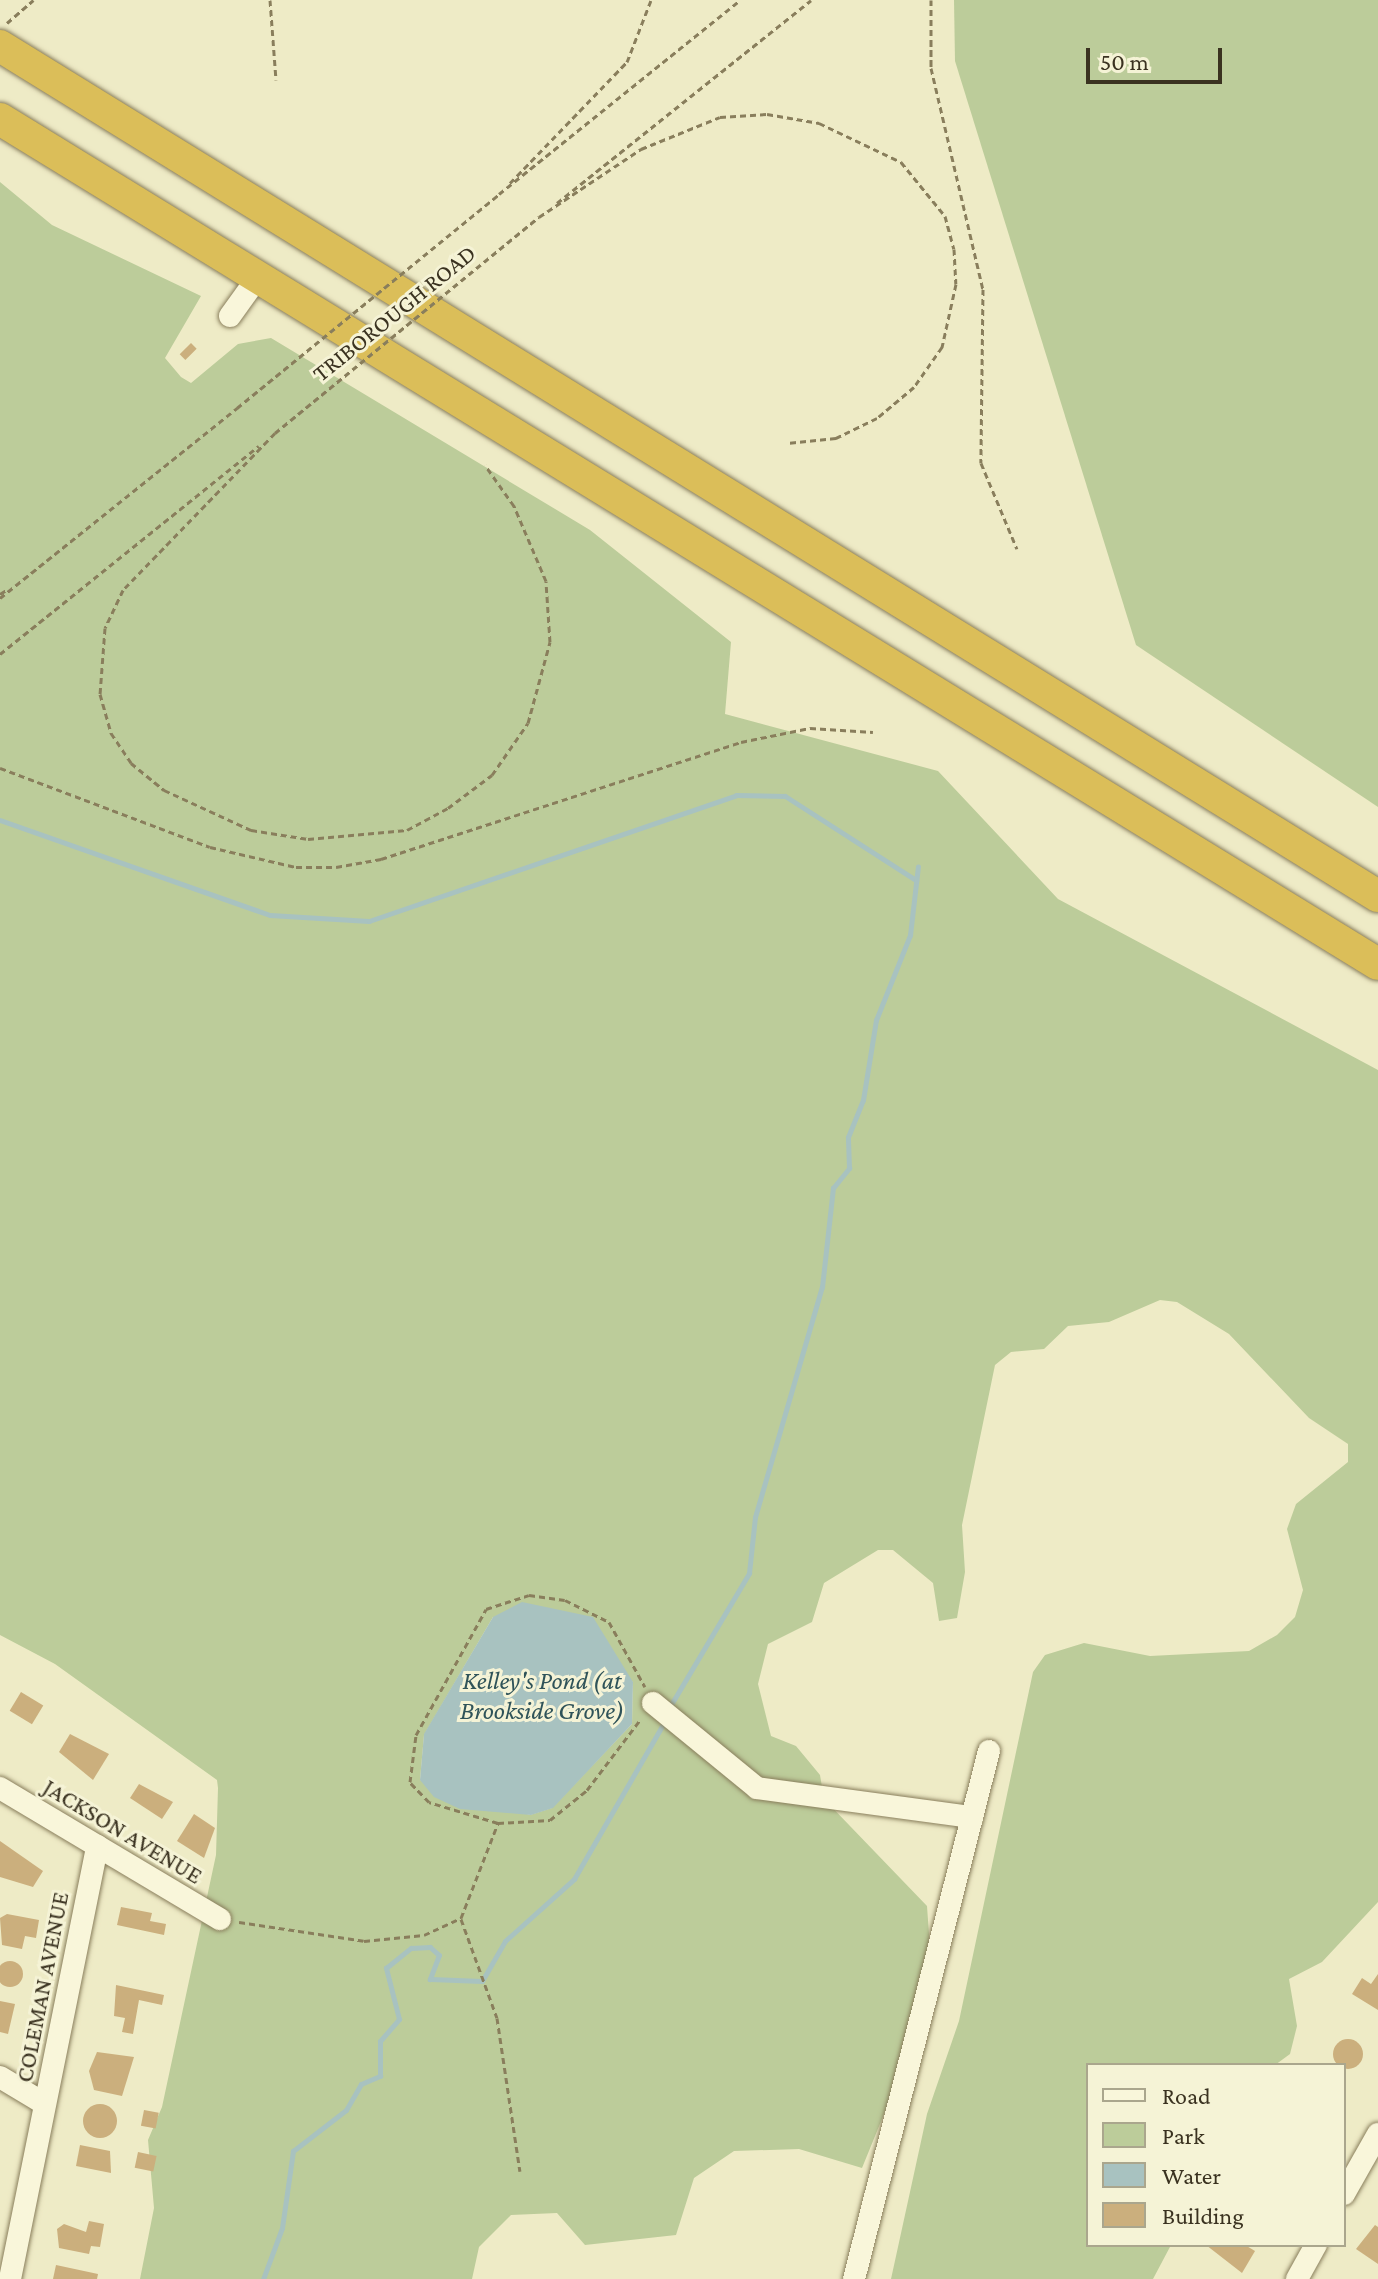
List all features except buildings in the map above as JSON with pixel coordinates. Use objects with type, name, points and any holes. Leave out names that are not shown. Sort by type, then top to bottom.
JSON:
[{"type":"highway","points":[[0,46],[1378,896]]},
{"type":"highway","points":[[0,119],[1378,964]]},
{"type":"street","points":[[230,316],[258,277]]},
{"type":"street","points":[[663,1709],[741,1782],[757,1788],[972,1817]]},
{"type":"street","points":[[854,2279],[989,1751]]},
{"type":"street","name":"JACKSON AVENUE","points":[[0,1788],[220,1919]]},
{"type":"street","name":"COLEMAN AVENUE","points":[[10,2279],[97,1846]]},
{"type":"street","points":[[0,2077],[45,2104]]},
{"type":"street","points":[[1346,2190],[1378,2134]]},
{"type":"street","points":[[1297,2279],[1315,2247]]},
{"type":"path","points":[[0,31],[33,0]]},
{"type":"path","points":[[270,0],[276,80]]},
{"type":"path","points":[[499,194],[627,62],[651,0]]},
{"type":"path","name":"TRIBOROUGH ROAD","points":[[0,596],[740,0]]},
{"type":"path","name":"TRIBOROUGH ROAD","points":[[0,654],[811,0]]},
{"type":"path","points":[[931,0],[931,68],[981,267],[981,463],[1017,549]]},
{"type":"path","points":[[539,217],[641,149],[720,117],[767,114],[819,123],[901,162],[945,216],[954,249],[956,284],[942,347],[914,387],[877,418],[836,438],[787,443]]},
{"type":"path","points":[[275,433],[123,590],[105,628],[100,694],[111,733],[131,763],[164,790],[251,830],[308,839],[407,830],[448,808],[492,775],[528,723],[550,642],[546,581],[514,506],[485,465]]},
{"type":"path","points":[[0,768],[210,847],[296,867],[336,867],[381,859],[741,742],[810,728],[873,732]]},
{"type":"path","points":[[529,1595],[565,1600],[609,1622],[663,1709],[587,1790],[550,1820],[498,1823],[429,1802],[410,1782],[416,1735],[486,1609],[529,1595]]},
{"type":"path","points":[[498,1823],[461,1918],[477,1972],[486,1989],[520,2171]]},
{"type":"path","points":[[220,1919],[364,1941],[424,1935],[461,1918]]},
{"type":"green space","points":[[954,0],[1378,0],[1378,807],[1136,645],[955,61]]},
{"type":"green space","points":[[0,182],[52,225],[201,296],[165,358],[181,377],[191,383],[238,344],[271,338],[590,530],[731,642],[725,714],[938,771],[1058,899],[1378,1070],[1378,1902],[1322,1962],[1289,1979],[1297,2026],[1290,2054],[1278,2063],[1086,2063],[1086,2247],[1170,2247],[1153,2279],[891,2279],[927,2114],[959,2021],[1033,1672],[1045,1655],[1084,1643],[1150,1656],[1249,1651],[1277,1635],[1295,1617],[1303,1590],[1287,1529],[1296,1504],[1348,1462],[1348,1444],[1309,1418],[1229,1334],[1177,1302],[1160,1300],[1109,1322],[1068,1326],[1044,1349],[1011,1352],[995,1365],[962,1525],[965,1572],[957,1618],[939,1621],[933,1583],[893,1550],[878,1550],[824,1583],[812,1622],[768,1644],[758,1684],[771,1736],[796,1746],[820,1775],[824,1799],[927,1906],[930,1948],[895,2087],[862,2168],[799,2149],[734,2151],[694,2178],[676,2235],[585,2245],[557,2213],[511,2215],[479,2247],[472,2279],[140,2279],[154,2208],[148,2140],[162,2107],[216,1855],[217,1780],[55,1664],[0,1635]],"holes":[[[493,1617],[633,1682],[632,1724],[552,1808],[530,1815],[420,1780],[424,1735]]]},
{"type":"water","name":"Kelley's Pond (at Brookside Grove)","points":[[522,1602],[593,1617],[633,1682],[632,1724],[553,1808],[531,1815],[460,1809],[434,1797],[420,1780],[424,1734],[493,1617]]},
{"type":"waterway","points":[[0,820],[270,915],[369,921],[736,795],[785,796],[916,880]]},
{"type":"waterway","points":[[669,1708],[749,1573],[755,1517],[822,1287],[833,1188],[849,1168],[848,1137],[863,1100],[876,1020],[910,935],[918,866]]},
{"type":"waterway","points":[[263,2279],[282,2228],[293,2151],[346,2110],[361,2084],[380,2076],[380,2041],[399,2019],[386,1968],[411,1948],[430,1947],[439,1955],[430,1979],[482,1981],[505,1941],[574,1879],[665,1721]]}]
